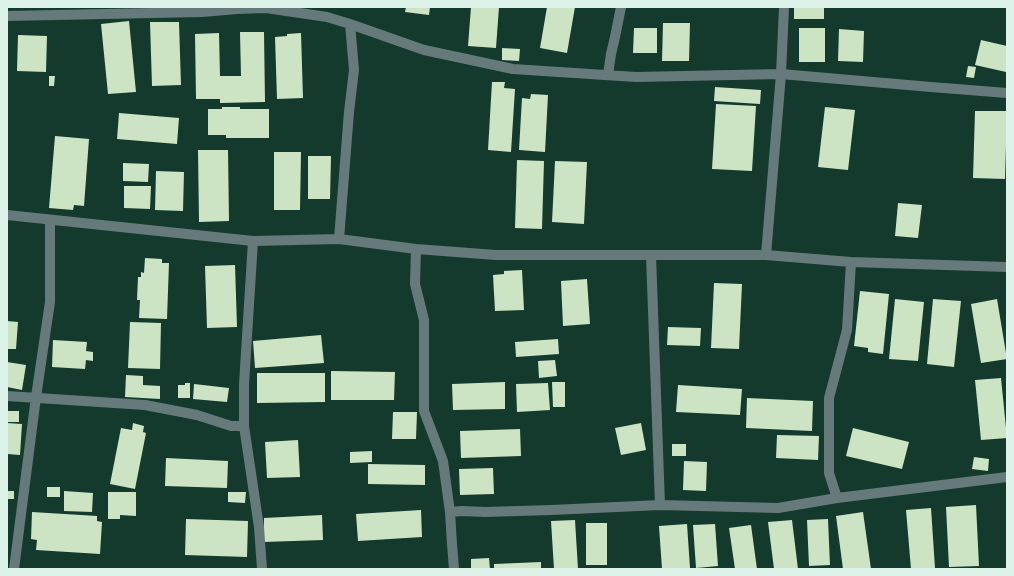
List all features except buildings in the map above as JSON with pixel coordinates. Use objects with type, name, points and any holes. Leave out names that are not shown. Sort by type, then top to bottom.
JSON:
[{"type":"street","points":[[608,76],[610,54],[621,7]]},
{"type":"street","points":[[766,255],[781,74],[784,7]]},
{"type":"street","points":[[7,16],[202,12],[266,8],[327,17],[424,50],[513,69],[636,77],[781,74],[1007,93]]},
{"type":"street","points":[[339,239],[349,112],[354,70],[350,24]]},
{"type":"street","points":[[7,215],[253,240],[339,239],[416,249],[496,255],[766,255],[851,262],[1007,267]]},
{"type":"street","points":[[14,569],[50,302],[50,220]]},
{"type":"street","points":[[253,240],[244,384],[244,426],[259,527],[262,569]]},
{"type":"street","points":[[416,249],[415,284],[424,320],[424,411],[443,461],[450,512],[454,569]]},
{"type":"street","points":[[652,255],[660,505]]},
{"type":"street","points":[[837,498],[829,473],[829,398],[848,330],[851,262]]},
{"type":"street","points":[[7,396],[145,405],[197,415],[231,426],[244,426]]},
{"type":"street","points":[[450,512],[551,510],[660,505],[778,508],[837,498],[1007,477]]}]
